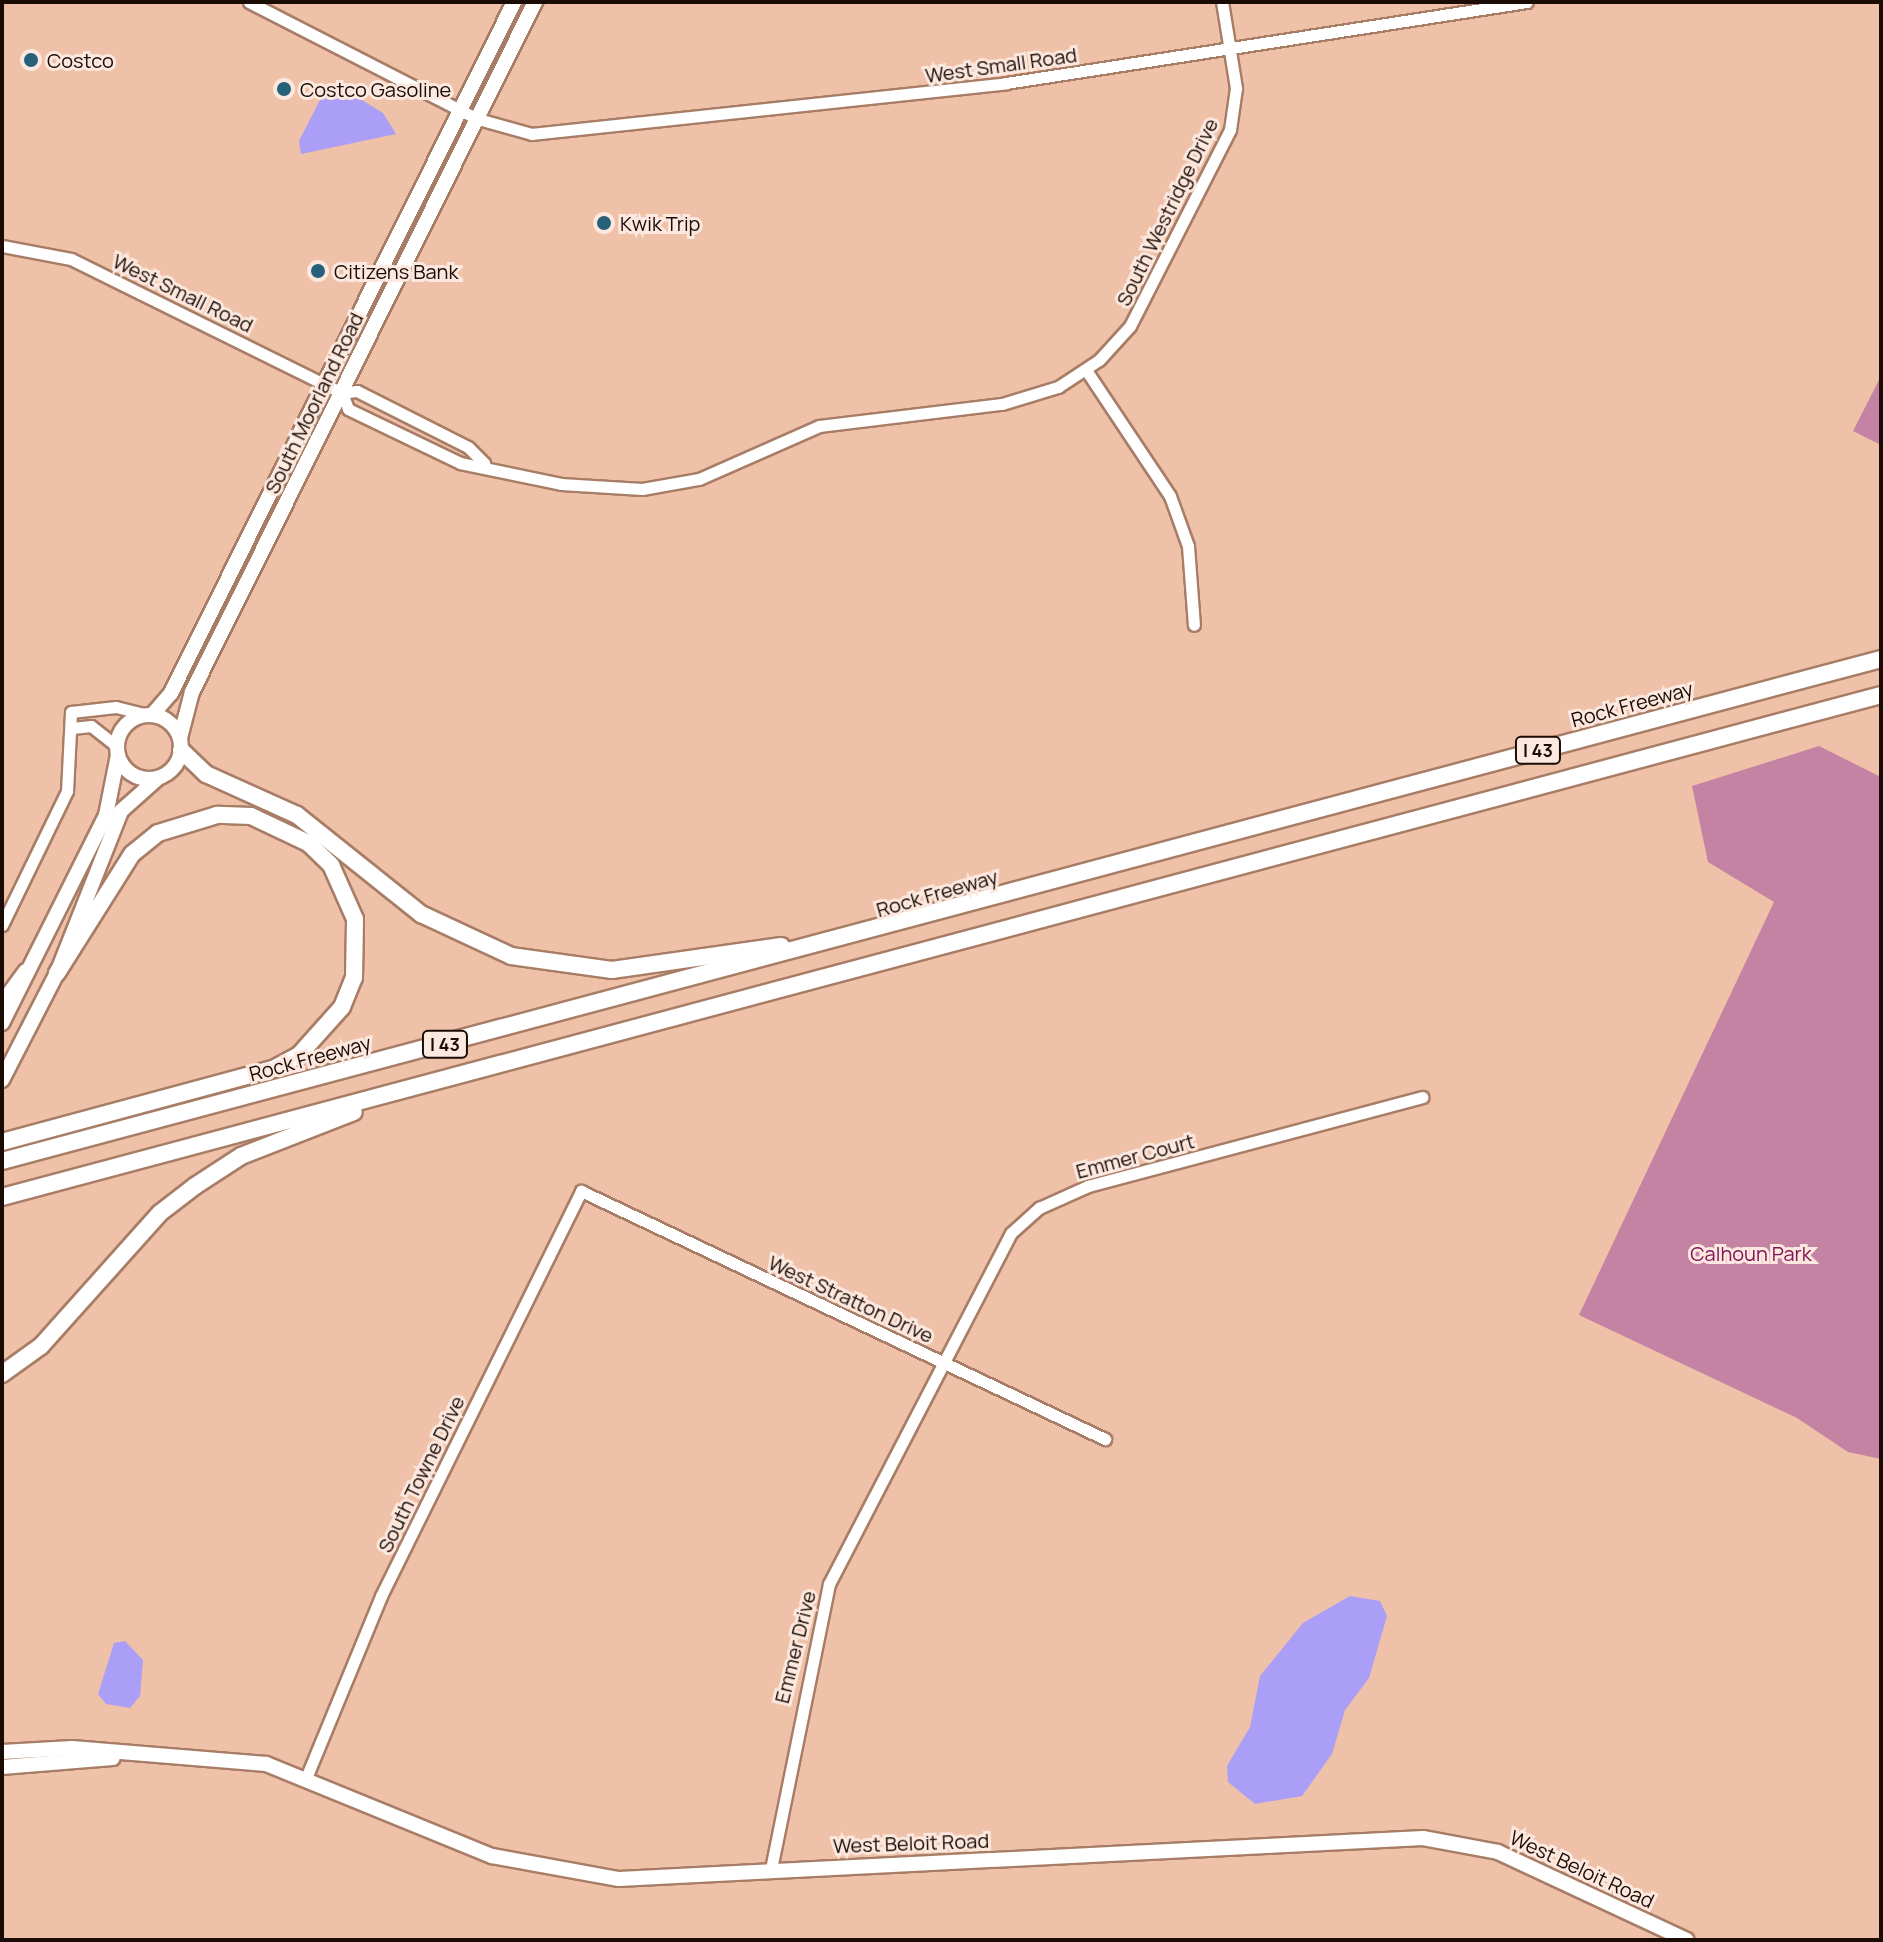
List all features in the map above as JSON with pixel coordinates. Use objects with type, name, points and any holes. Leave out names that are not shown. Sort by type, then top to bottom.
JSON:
[{"type":"highway","name":"Rock Freeway","points":[[2,1161],[889,928],[1881,659]]},
{"type":"highway","name":"I 43","points":[[2,1197],[1881,695]]},
{"type":"highway","points":[[181,744],[206,774],[297,815],[421,914],[511,956],[612,970],[889,928]]},
{"type":"highway","points":[[2,1142],[273,1069],[299,1055],[342,1007],[354,978],[355,919],[331,865],[308,843],[251,816],[217,815],[158,833],[132,854],[57,973]]},
{"type":"highway","points":[[2,1005],[26,972]]},
{"type":"highway","points":[[2,1374],[41,1346],[160,1213],[195,1186],[296,1133],[465,1073]]},
{"type":"main road","name":"South Moorland Road","points":[[149,715],[171,693],[458,109],[514,2]]},
{"type":"main road","name":"South Moorland Road","points":[[181,744],[192,692],[535,2]]},
{"type":"main road","points":[[2,1023],[106,815],[123,728],[149,715],[181,744],[174,768],[135,791],[121,811],[57,973],[2,1080]]},
{"type":"main road","points":[[117,750],[128,772],[157,779]]},
{"type":"main road","name":"West Beloit Road","points":[[2,1752],[239,1759],[306,1778],[534,1869],[619,1879],[1423,1838],[1498,1852],[1687,1940]]},
{"type":"main road","name":"West Beloit Road","points":[[2,1767],[137,1754]]},
{"type":"street","name":"West Small Road","points":[[249,2],[478,119],[538,134],[738,117],[1230,49],[1527,2]]},
{"type":"street","name":"South Westridge Drive","points":[[484,463],[468,447],[357,391],[342,393],[348,409],[460,463],[484,463],[561,484],[659,488],[720,471],[819,426],[1025,400],[1086,370],[1142,307],[1230,130],[1236,99],[1222,2]]},
{"type":"street","name":"West Small Road","points":[[2,246],[71,259],[342,393]]},
{"type":"street","points":[[1086,370],[1170,496],[1188,546],[1194,625]]},
{"type":"street","points":[[2,925],[67,791],[71,712],[116,707],[149,715]]},
{"type":"street","points":[[72,728],[91,726],[117,750]]},
{"type":"street","name":"Emmer Court","points":[[940,1361],[999,1247],[1054,1199],[1422,1097]]},
{"type":"street","name":"West Stratton Drive","points":[[581,1191],[1105,1439]]},
{"type":"street","name":"South Towne Drive","points":[[306,1778],[381,1596],[581,1191]]},
{"type":"street","name":"Emmer Drive","points":[[771,1869],[821,1606],[940,1361]]},
{"type":"green space","points":[[1881,376],[1881,445],[1853,431]]},
{"type":"green space","name":"Calhoun Park","points":[[1819,746],[1881,777],[1881,1459],[1848,1452],[1797,1418],[1579,1315],[1774,902],[1708,862],[1692,786]]},
{"type":"shaded area","points":[[339,86],[383,113],[396,134],[301,154],[299,141],[325,90]]},
{"type":"shaded area","points":[[1350,1596],[1380,1601],[1387,1616],[1369,1678],[1345,1710],[1332,1754],[1302,1796],[1255,1804],[1228,1782],[1227,1766],[1250,1727],[1260,1676],[1303,1623]]},
{"type":"shaded area","points":[[125,1641],[143,1660],[140,1696],[130,1708],[106,1704],[98,1694],[114,1643]]},
{"type":"place","name":"Costco","points":[[31,60]]},
{"type":"place","name":"Costco Gasoline","points":[[284,89]]},
{"type":"place","name":"Kwik Trip","points":[[604,223]]},
{"type":"place","name":"Citizens Bank","points":[[318,271]]}]
